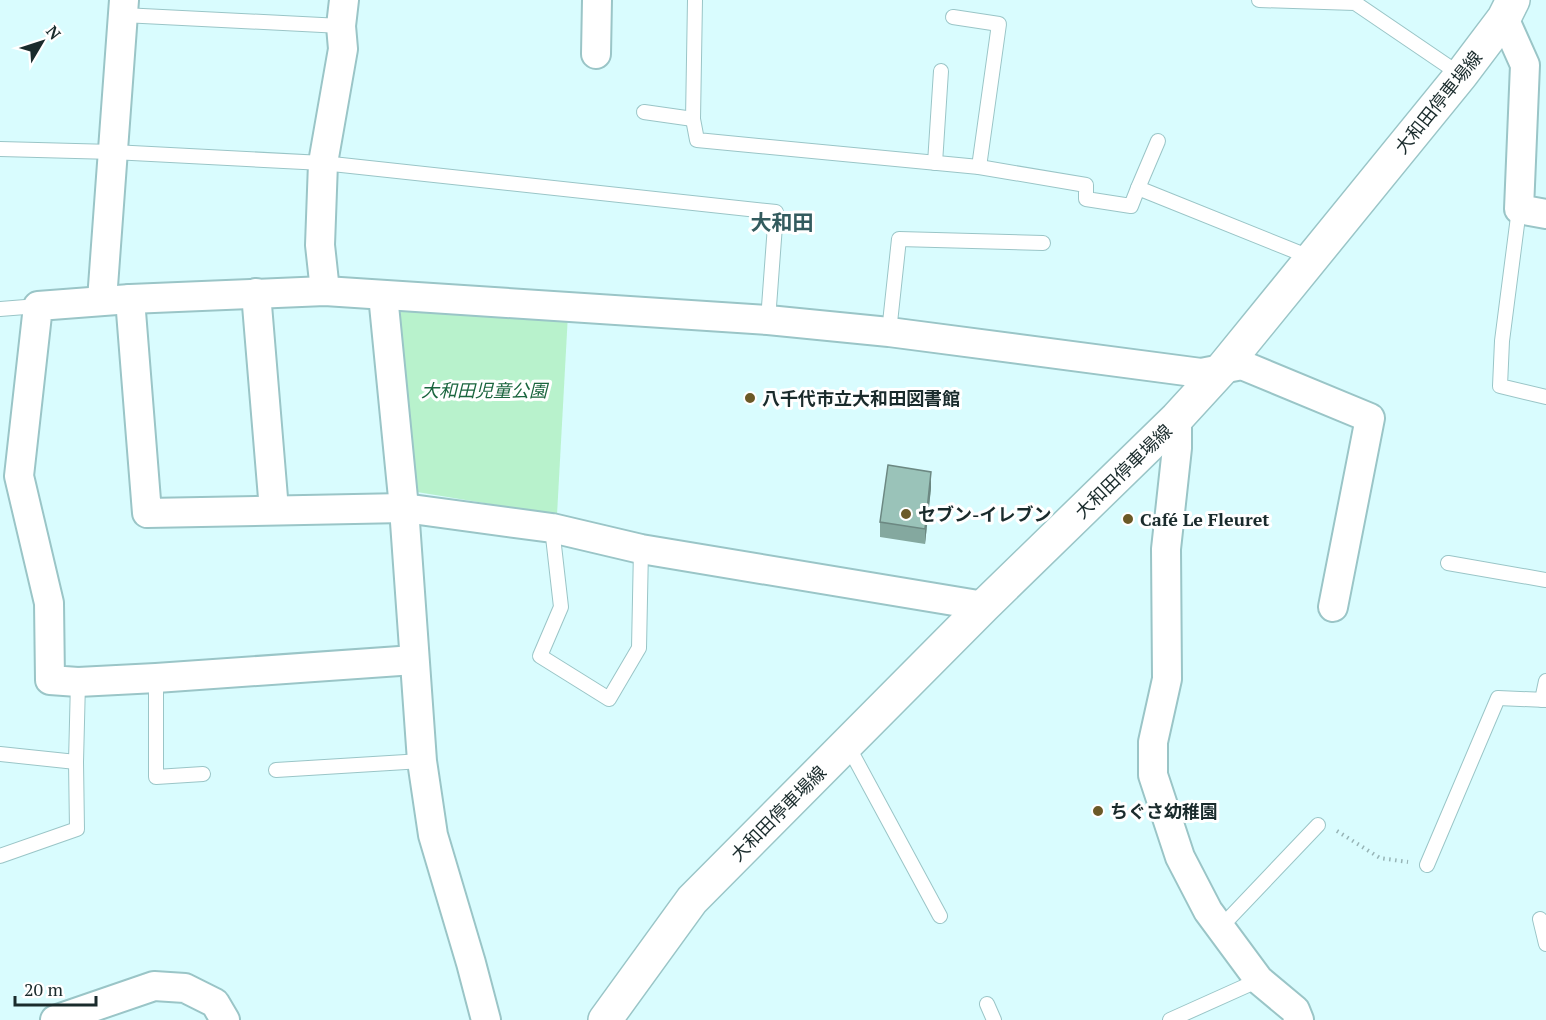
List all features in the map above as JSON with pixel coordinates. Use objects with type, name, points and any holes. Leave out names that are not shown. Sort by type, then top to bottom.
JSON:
[{"type":"main road","name":"大和田停車場線","points":[[604,1020],[692,900],[984,606],[1177,418],[1221,370],[1461,75],[1509,9]]},
{"type":"street","points":[[596,54],[597,0]]},
{"type":"street","points":[[123,7],[113,152],[116,299],[147,513],[404,508],[552,528],[641,549],[984,606]]},
{"type":"street","points":[[1509,9],[1525,65],[1533,211]]},
{"type":"street","points":[[325,291],[320,244],[323,163],[343,49],[342,13]]},
{"type":"street","points":[[414,660],[156,678],[78,682],[50,680],[49,603],[19,476],[38,306],[116,299],[325,291],[768,320],[889,332],[1201,373],[1242,365],[1370,418],[1333,607]]},
{"type":"street","points":[[255,293],[274,510]]},
{"type":"street","points":[[383,295],[404,508],[422,761],[433,835],[486,1020]]},
{"type":"street","points":[[1177,418],[1177,448],[1166,549],[1167,679],[1153,742],[1153,775],[1180,857],[1220,929],[1259,980],[1295,1010],[1299,1020]]},
{"type":"street","points":[[55,1020],[154,986],[185,988],[215,1003],[225,1020]]},
{"type":"lane","points":[[695,0],[693,119],[697,140],[979,167],[1086,185],[1086,200],[1131,206],[1158,141]]},
{"type":"lane","points":[[1259,0],[1355,3],[1461,75]]},
{"type":"lane","points":[[123,7],[342,13]]},
{"type":"lane","points":[[953,17],[999,24],[979,167]]},
{"type":"lane","points":[[935,163],[941,71]]},
{"type":"lane","points":[[644,112],[693,119]]},
{"type":"lane","points":[[0,149],[113,152],[323,163],[776,212],[768,320]]},
{"type":"lane","points":[[1138,188],[1312,258]]},
{"type":"lane","points":[[1533,211],[1502,342],[1500,386],[1546,397]]},
{"type":"lane","points":[[889,332],[899,239],[1043,243]]},
{"type":"lane","points":[[0,309],[38,306]]},
{"type":"lane","points":[[552,528],[561,607],[540,656],[609,699],[639,648],[641,549]]},
{"type":"lane","points":[[1448,562],[1546,580]]},
{"type":"lane","points":[[156,678],[156,777],[203,774]]},
{"type":"lane","points":[[1427,865],[1498,698],[1544,700],[1546,681]]},
{"type":"lane","points":[[0,856],[77,828],[78,682]]},
{"type":"lane","points":[[847,744],[940,916]]},
{"type":"lane","points":[[0,754],[76,762]]},
{"type":"lane","points":[[276,770],[422,761]]},
{"type":"lane","points":[[1220,929],[1318,825]]},
{"type":"lane","points":[[1540,918],[1546,944]]},
{"type":"lane","points":[[1170,1020],[1259,980]]},
{"type":"lane","points":[[987,1004],[994,1020]]},
{"type":"path","points":[[1318,825],[1342,833],[1380,858],[1427,865]]},
{"type":"green space","name":"大和田児童公園","points":[[400,306],[568,314],[557,515],[411,491]]},
{"type":"building","points":[[888,465],[931,472],[925,529],[880,522]]},
{"type":"place","name":"八千代市立大和田図書館","points":[[750,398]]},
{"type":"place","name":"セブン-イレブン","points":[[906,514]]},
{"type":"place","name":"Café Le Fleuret","points":[[1128,519]]},
{"type":"place","name":"ちぐさ幼稚園","points":[[1098,811]]},
{"type":"district","name":"大和田","points":[[782,222]]}]
